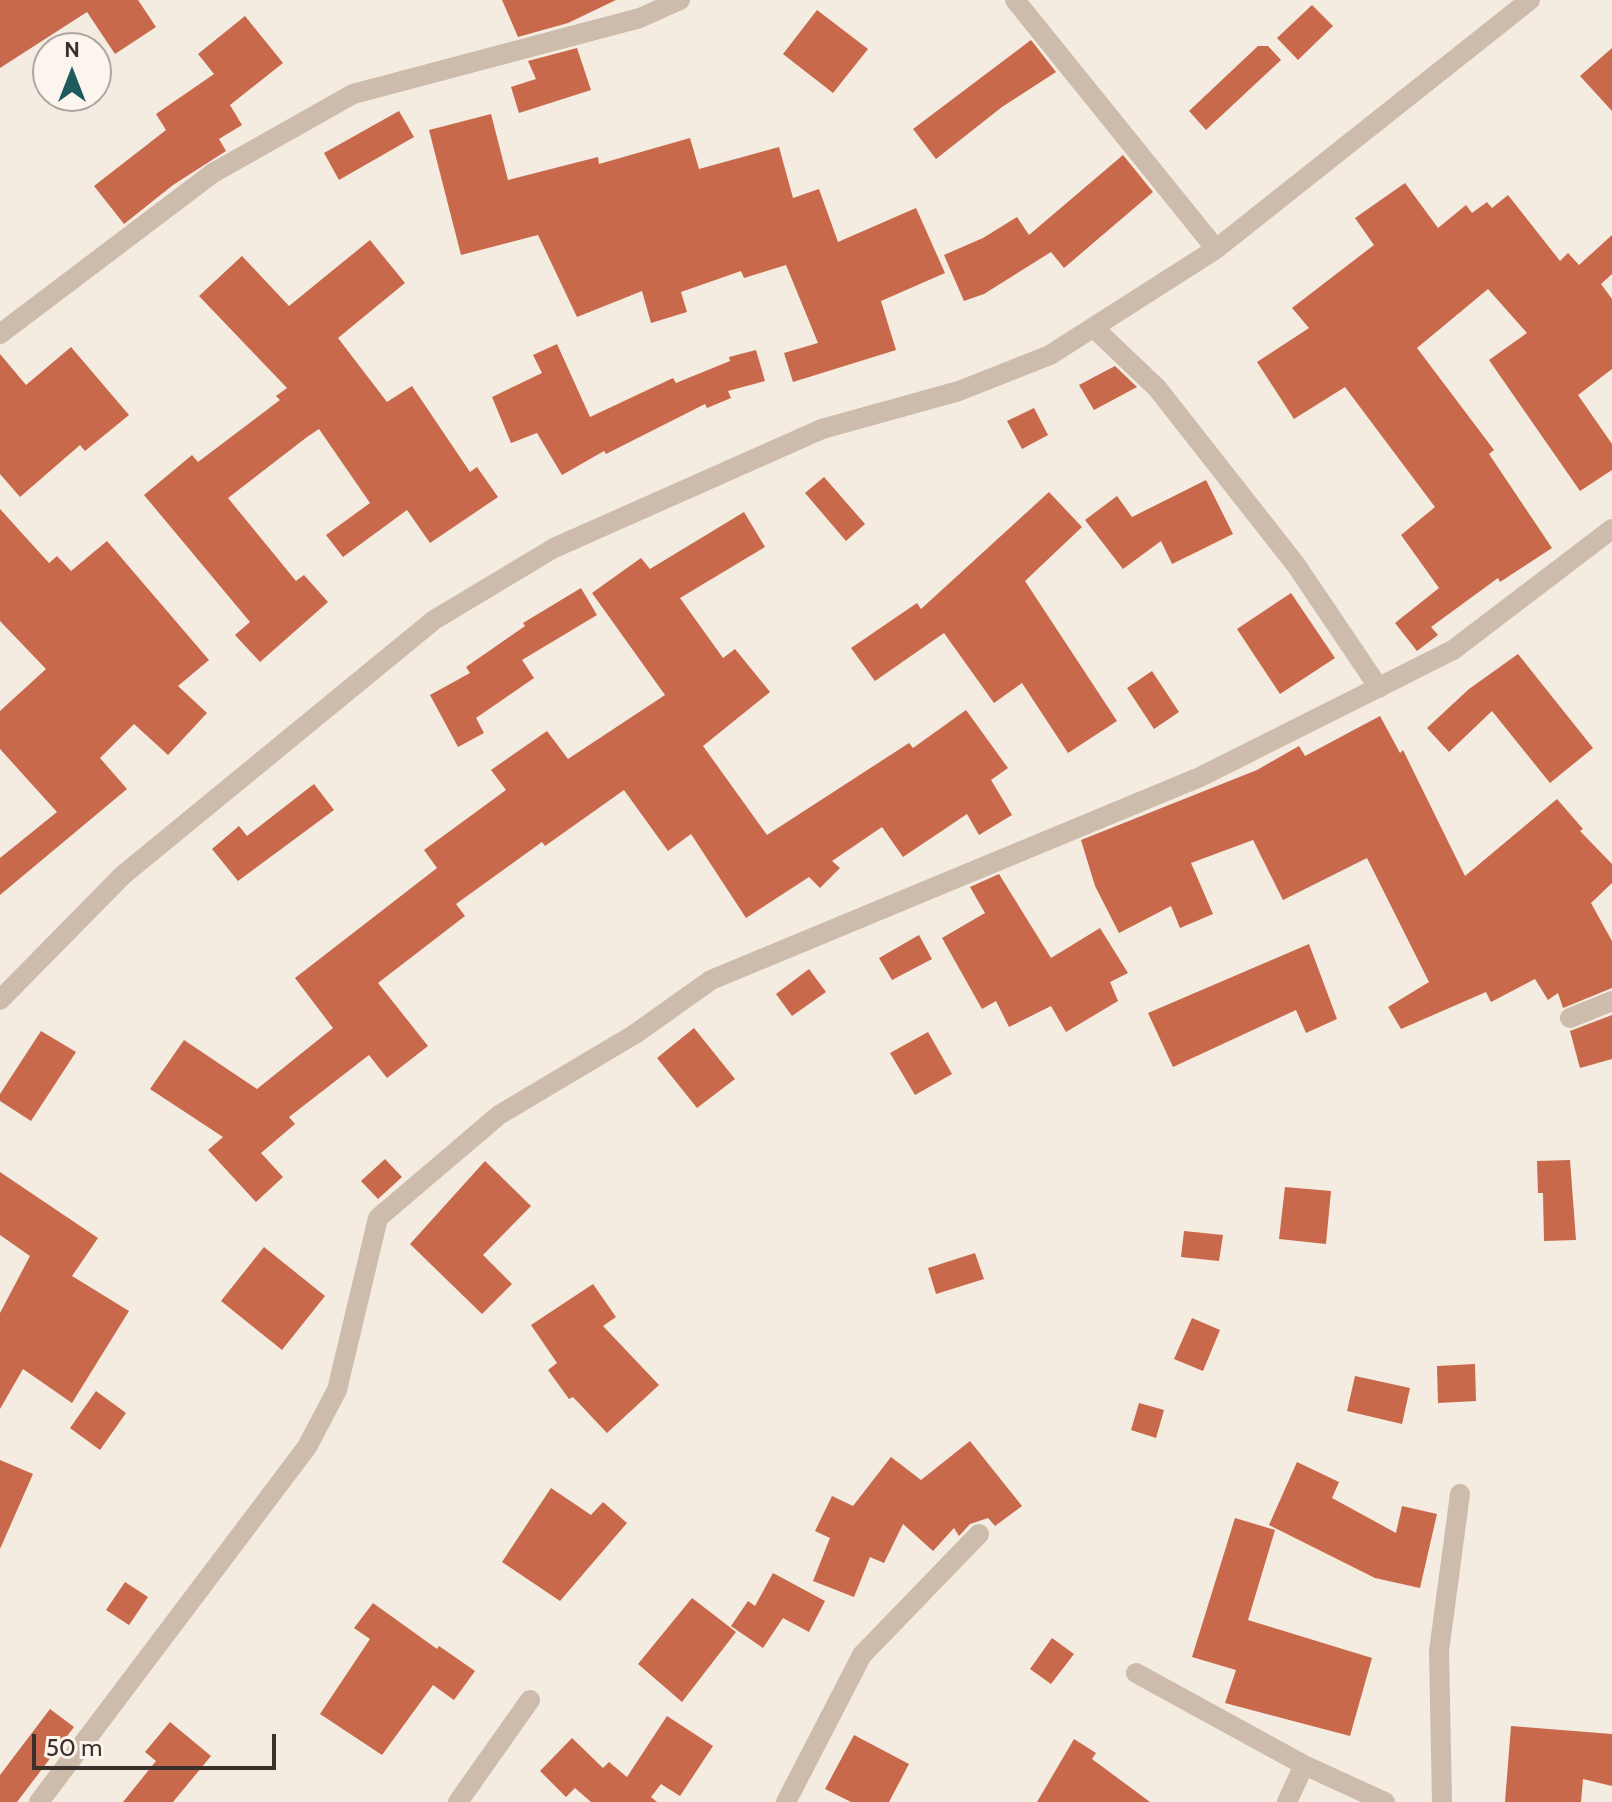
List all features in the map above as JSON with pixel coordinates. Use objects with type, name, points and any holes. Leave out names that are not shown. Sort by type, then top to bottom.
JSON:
[{"type":"street","points":[[0,334],[213,173],[353,94],[640,18],[680,0]]},
{"type":"street","points":[[1015,0],[1216,249]]},
{"type":"street","points":[[0,1000],[123,875],[434,620],[554,548],[694,484],[822,429],[959,391],[1050,355],[1216,249],[1530,0]]},
{"type":"street","points":[[1095,329],[1166,400],[1296,565],[1379,688]]},
{"type":"street","points":[[39,1802],[307,1447],[337,1390],[378,1218],[499,1115],[635,1034],[711,980],[1200,777],[1453,650],[1612,529]]},
{"type":"street","points":[[1570,1018],[1612,1001]]},
{"type":"street","points":[[1442,1802],[1439,1651],[1460,1494]]},
{"type":"street","points":[[786,1802],[862,1655],[979,1534]]},
{"type":"street","points":[[1136,1673],[1304,1765],[1385,1802]]},
{"type":"street","points":[[458,1802],[530,1700]]},
{"type":"street","points":[[1287,1802],[1304,1765]]},
{"type":"building","points":[[0,0],[138,0],[156,27],[115,54],[112,32],[100,32],[87,12],[56,32],[32,32],[32,47],[0,68]]},
{"type":"building","points":[[502,0],[616,0],[568,23],[518,37]]},
{"type":"building","points":[[1312,5],[1333,26],[1298,60],[1277,38]]},
{"type":"building","points":[[817,10],[868,49],[833,93],[783,54]]},
{"type":"building","points":[[245,16],[283,63],[230,105],[242,125],[219,139],[226,151],[173,185],[124,224],[94,186],[166,130],[156,114],[214,74],[198,54]]},
{"type":"building","points":[[1031,40],[1056,72],[1002,107],[936,159],[913,129]]},
{"type":"building","points":[[1258,46],[1268,46],[1281,60],[1206,130],[1189,111]]},
{"type":"building","points":[[577,48],[591,90],[519,113],[511,87],[536,79],[528,61]]},
{"type":"building","points":[[1612,48],[1612,111],[1580,76]]},
{"type":"building","points":[[399,111],[414,137],[339,180],[324,153]]},
{"type":"building","points":[[491,114],[508,180],[598,157],[599,164],[690,138],[699,169],[779,147],[793,198],[819,189],[838,242],[916,208],[945,273],[881,301],[896,350],[793,382],[784,353],[818,343],[786,265],[744,278],[741,271],[681,292],[687,312],[651,323],[642,291],[577,317],[538,235],[461,255],[429,130]]},
{"type":"building","points":[[1123,155],[1153,192],[1064,268],[1051,252],[984,294],[964,301],[944,255],[983,238],[1017,217],[1029,235]]},
{"type":"building","points":[[1405,183],[1438,228],[1466,205],[1472,213],[1487,202],[1492,208],[1508,195],[1560,261],[1568,253],[1579,265],[1612,235],[1612,274],[1601,284],[1612,299],[1612,369],[1578,395],[1612,444],[1612,470],[1580,491],[1489,360],[1527,333],[1488,289],[1417,348],[1494,450],[1489,454],[1552,548],[1500,582],[1498,578],[1431,627],[1438,635],[1417,651],[1395,623],[1439,588],[1401,535],[1435,507],[1345,387],[1294,419],[1257,362],[1309,328],[1292,308],[1374,245],[1355,218]]},
{"type":"building","points":[[370,240],[405,283],[338,338],[387,402],[412,386],[470,472],[477,467],[498,497],[430,543],[407,510],[343,557],[326,535],[370,503],[319,429],[307,437],[228,498],[296,581],[304,575],[328,602],[260,662],[235,635],[250,622],[144,495],[192,455],[198,462],[280,400],[276,396],[287,388],[199,296],[242,256],[289,306]]},
{"type":"building","points":[[557,344],[590,417],[673,378],[676,383],[730,361],[729,357],[756,350],[765,381],[728,391],[731,398],[707,408],[705,404],[606,454],[604,451],[562,475],[537,433],[511,443],[492,397],[542,373],[533,355]]},
{"type":"building","points":[[71,347],[129,415],[85,451],[80,445],[20,497],[0,474],[0,354],[26,385]]},
{"type":"building","points":[[1115,366],[1137,387],[1094,410],[1079,385]]},
{"type":"building","points":[[1034,408],[1048,435],[1022,449],[1007,421]]},
{"type":"building","points":[[824,477],[865,524],[846,541],[805,493]]},
{"type":"building","points":[[1206,480],[1233,534],[1172,564],[1161,541],[1123,569],[1085,520],[1117,496],[1132,517]]},
{"type":"building","points":[[1049,492],[1082,527],[1025,581],[1117,721],[1068,753],[1022,683],[994,703],[944,633],[875,681],[851,648],[917,603],[921,609]]},
{"type":"building","points":[[0,509],[49,563],[57,556],[71,571],[107,541],[209,660],[178,686],[207,713],[168,755],[134,724],[100,758],[127,789],[0,895],[0,858],[57,812],[0,749],[0,711],[46,669],[0,621]]},
{"type":"building","points":[[744,512],[765,547],[680,598],[723,658],[735,649],[770,692],[703,746],[767,835],[909,743],[913,748],[966,710],[1008,768],[991,780],[1012,815],[979,835],[967,814],[903,857],[882,827],[832,861],[840,868],[820,888],[809,877],[746,918],[691,834],[668,851],[624,790],[545,846],[542,842],[456,904],[465,916],[378,983],[428,1046],[387,1078],[369,1055],[289,1117],[295,1124],[261,1153],[283,1177],[256,1202],[208,1150],[223,1137],[150,1089],[184,1040],[257,1089],[333,1028],[295,978],[437,868],[424,850],[506,790],[491,770],[547,731],[568,759],[665,695],[592,593],[641,558],[650,569]]},
{"type":"building","points":[[581,588],[597,615],[522,660],[534,678],[476,718],[484,733],[458,747],[430,695],[470,673],[466,667],[525,626],[523,623]]},
{"type":"building","points":[[1291,593],[1335,658],[1280,694],[1237,629]]},
{"type":"building","points":[[1518,654],[1593,748],[1550,783],[1492,711],[1449,752],[1427,728],[1469,689]]},
{"type":"building","points":[[1152,671],[1179,712],[1154,729],[1127,688]]},
{"type":"building","points":[[1380,716],[1400,753],[1403,750],[1465,876],[1557,799],[1583,829],[1580,831],[1612,864],[1612,883],[1591,903],[1612,941],[1612,988],[1563,1008],[1558,993],[1548,1000],[1535,979],[1491,1002],[1486,992],[1401,1029],[1388,1007],[1429,982],[1367,858],[1283,900],[1253,840],[1191,863],[1213,914],[1180,928],[1171,906],[1119,933],[1095,886],[1081,840],[1257,770],[1299,746],[1305,756]]},
{"type":"building","points":[[314,784],[334,810],[238,881],[212,849],[239,826],[247,836]]},
{"type":"building","points":[[999,874],[1051,958],[1100,928],[1128,973],[1110,982],[1118,1001],[1066,1032],[1051,1006],[1009,1027],[996,1001],[982,1009],[942,938],[985,913],[970,887]]},
{"type":"building","points":[[919,935],[932,959],[892,980],[879,958]]},
{"type":"building","points":[[1309,944],[1337,1019],[1306,1033],[1296,1010],[1173,1067],[1148,1013]]},
{"type":"building","points":[[809,969],[826,992],[792,1016],[776,994]]},
{"type":"building","points":[[1612,1015],[1612,1059],[1580,1068],[1570,1031]]},
{"type":"building","points":[[694,1028],[735,1079],[697,1108],[657,1058]]},
{"type":"building","points":[[41,1031],[76,1052],[31,1121],[0,1101],[0,1094]]},
{"type":"building","points":[[928,1032],[952,1074],[915,1095],[890,1053]]},
{"type":"building","points":[[385,1159],[402,1177],[378,1199],[361,1181]]},
{"type":"building","points":[[1570,1160],[1576,1240],[1544,1241],[1543,1193],[1538,1193],[1537,1161]]},
{"type":"building","points":[[485,1161],[531,1206],[483,1255],[512,1284],[482,1314],[410,1244]]},
{"type":"building","points":[[0,1172],[98,1238],[72,1276],[129,1311],[72,1403],[23,1369],[0,1409],[0,1313],[30,1256],[0,1235]]},
{"type":"building","points":[[1285,1187],[1331,1191],[1326,1244],[1279,1239]]},
{"type":"building","points":[[1184,1231],[1223,1235],[1219,1261],[1181,1257]]},
{"type":"building","points":[[264,1247],[325,1296],[282,1350],[221,1301]]},
{"type":"building","points":[[975,1253],[984,1279],[936,1294],[928,1268]]},
{"type":"building","points":[[593,1284],[616,1317],[603,1326],[659,1385],[607,1433],[573,1397],[569,1399],[548,1370],[557,1363],[531,1325]]},
{"type":"building","points":[[1192,1318],[1220,1330],[1203,1371],[1174,1359]]},
{"type":"building","points":[[1475,1364],[1476,1401],[1438,1403],[1437,1366]]},
{"type":"building","points":[[1355,1376],[1410,1388],[1402,1424],[1347,1411]]},
{"type":"building","points":[[96,1391],[126,1413],[100,1450],[70,1428]]},
{"type":"building","points":[[1139,1403],[1164,1410],[1156,1438],[1131,1430]]},
{"type":"building","points":[[970,1441],[1022,1506],[995,1526],[988,1518],[970,1524],[959,1536],[954,1528],[933,1551],[903,1524],[884,1563],[870,1557],[854,1597],[813,1581],[830,1538],[815,1531],[832,1496],[853,1506],[891,1457],[921,1480]]},
{"type":"building","points":[[0,1460],[33,1474],[0,1549]]},
{"type":"building","points":[[1297,1462],[1339,1482],[1332,1498],[1396,1533],[1402,1506],[1437,1514],[1420,1588],[1375,1578],[1269,1525]]},
{"type":"building","points":[[551,1488],[591,1515],[603,1502],[627,1523],[560,1601],[502,1562]]},
{"type":"building","points":[[1235,1518],[1275,1530],[1248,1620],[1372,1658],[1350,1736],[1225,1703],[1236,1670],[1192,1657]]},
{"type":"building","points":[[773,1573],[825,1601],[809,1632],[783,1618],[763,1648],[731,1626],[748,1601],[755,1606]]},
{"type":"building","points":[[125,1582],[148,1597],[129,1625],[106,1610]]},
{"type":"building","points":[[692,1598],[736,1632],[682,1702],[638,1664]]},
{"type":"building","points":[[373,1603],[437,1649],[439,1646],[475,1671],[454,1700],[433,1685],[382,1755],[320,1714],[370,1639],[354,1628]]},
{"type":"building","points":[[1052,1638],[1074,1654],[1051,1684],[1030,1669]]},
{"type":"building","points":[[50,1709],[74,1727],[17,1802],[0,1802],[0,1775]]},
{"type":"building","points":[[667,1716],[713,1746],[680,1796],[661,1784],[651,1797],[657,1802],[591,1802],[575,1788],[566,1797],[540,1771],[572,1738],[603,1768],[609,1762],[627,1777]]},
{"type":"building","points":[[170,1722],[211,1756],[173,1802],[123,1802],[156,1761],[145,1752]]},
{"type":"building","points":[[1511,1726],[1612,1734],[1612,1786],[1583,1779],[1581,1802],[1505,1802]]},
{"type":"building","points":[[854,1735],[909,1764],[889,1802],[851,1802],[825,1789]]},
{"type":"building","points":[[1074,1739],[1096,1753],[1092,1759],[1150,1802],[1037,1802]]}]
